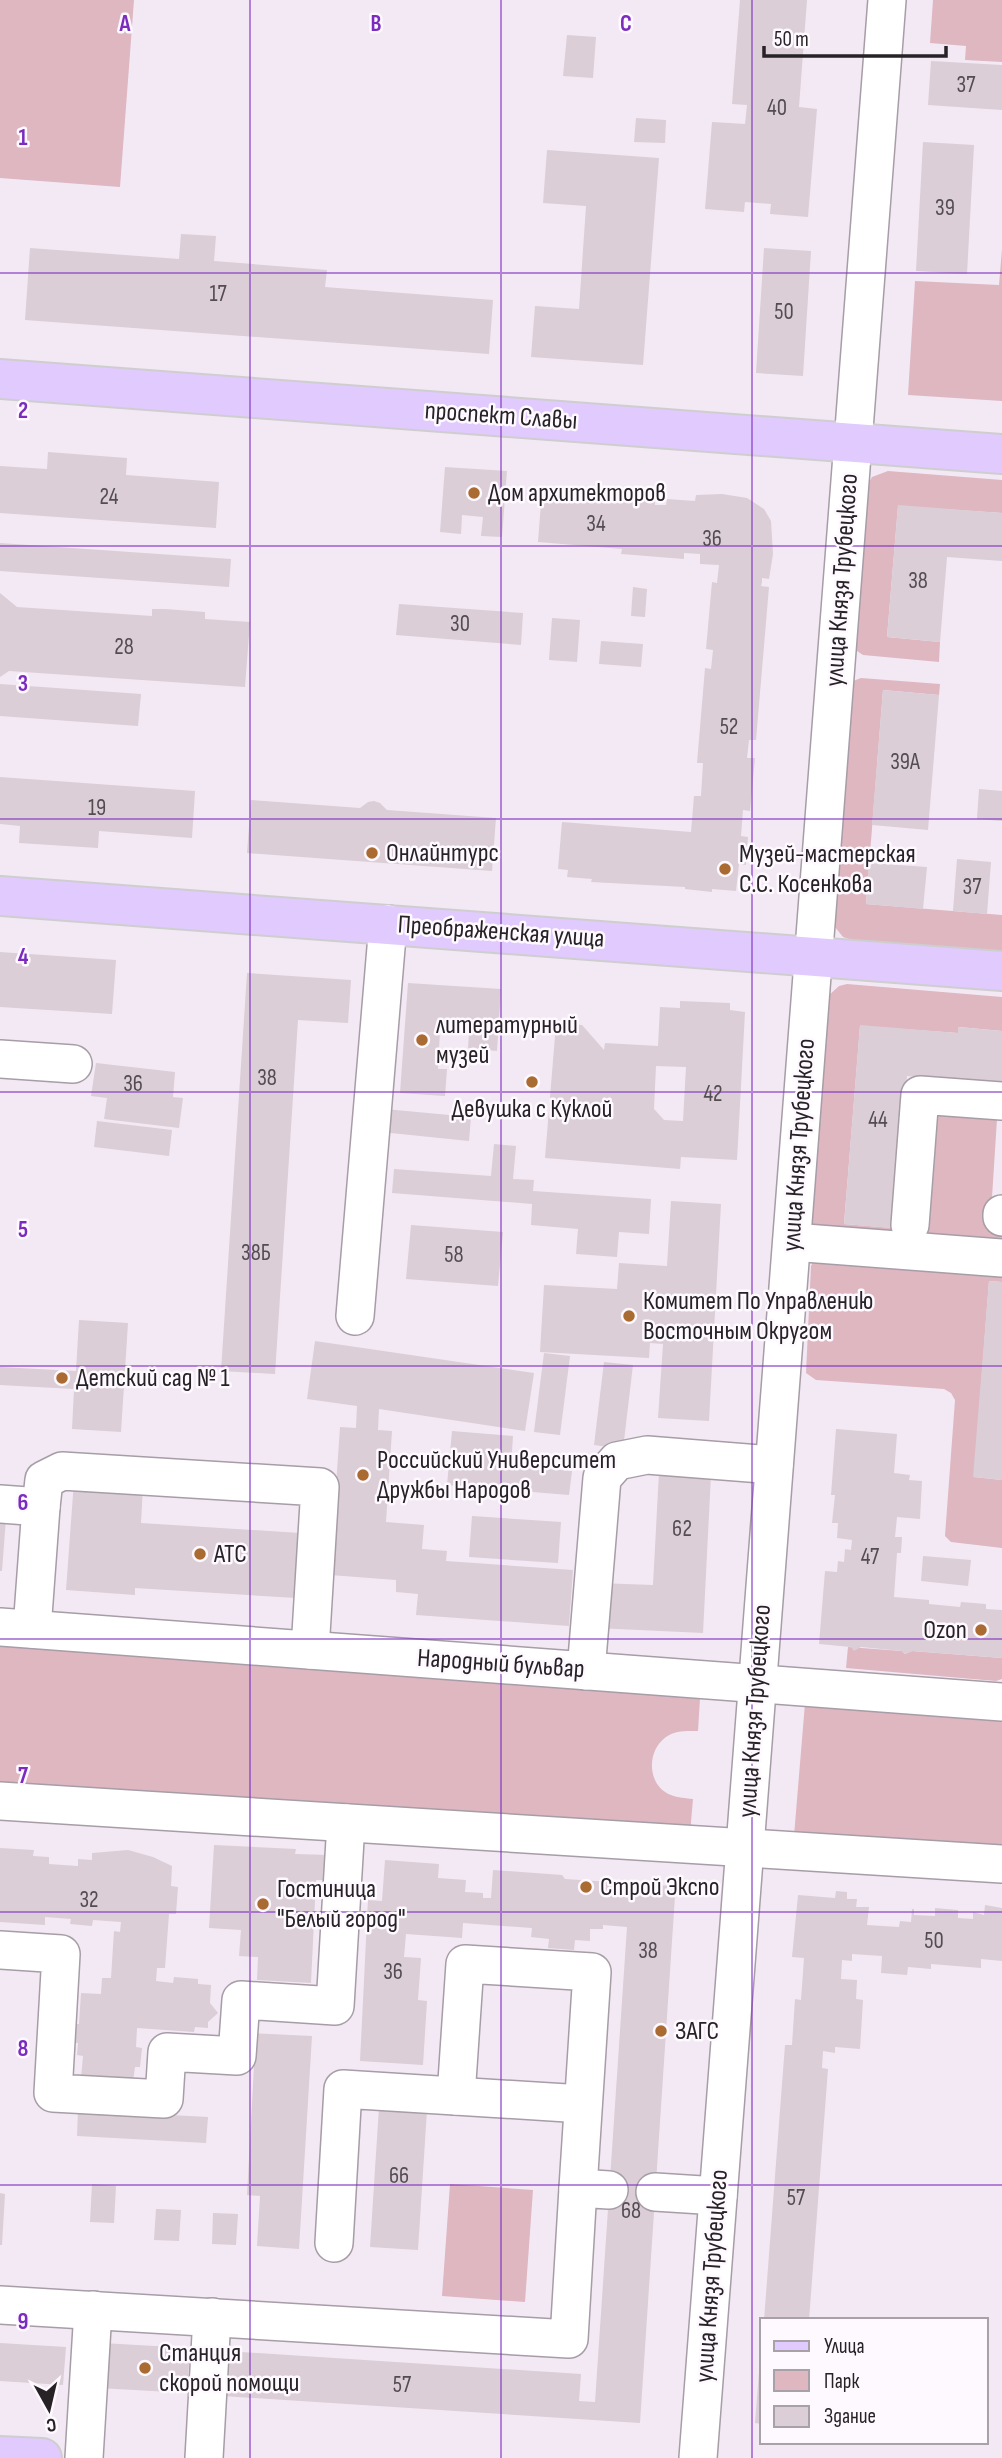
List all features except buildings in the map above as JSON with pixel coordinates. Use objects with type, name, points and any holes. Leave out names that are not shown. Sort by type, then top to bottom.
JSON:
[{"type":"main road","name":"проспект Славы","points":[[0,379],[1002,454]]},
{"type":"main road","name":"Преображенская улица","points":[[0,897],[814,955],[1002,971]]},
{"type":"main road","points":[[0,2456],[42,2458]]},
{"type":"street","name":"улица Князя Трубецкого","points":[[698,2458],[887,0]]},
{"type":"street","points":[[355,1316],[388,924]]},
{"type":"street","points":[[0,1059],[73,1064]]},
{"type":"street","points":[[910,1224],[920,1095],[1002,1101]]},
{"type":"street","points":[[792,1242],[1002,1258]]},
{"type":"street","points":[[586,1671],[602,1478],[617,1461],[647,1455],[775,1465]]},
{"type":"street","points":[[16,1628],[44,1480],[62,1471],[320,1488],[310,1650]]},
{"type":"street","points":[[0,1504],[41,1507]]},
{"type":"street","name":"Народный бульвар","points":[[16,1628],[1002,1702]]},
{"type":"street","points":[[0,1801],[1002,1864]]},
{"type":"street","points":[[0,1950],[61,1954],[53,2093],[164,2099],[167,2052],[237,2056],[241,2000],[335,2006],[346,1823]]},
{"type":"street","points":[[0,2305],[569,2339],[594,2189],[583,2104],[592,1972],[465,1964],[456,2096]]},
{"type":"street","points":[[334,2243],[344,2089],[583,2104]]},
{"type":"street","points":[[655,2192],[718,2196]]},
{"type":"street","points":[[84,2458],[93,2310]]},
{"type":"street","points":[[204,2458],[212,2317]]},
{"type":"green space","points":[[0,0],[134,0],[120,187],[0,178]]},
{"type":"green space","points":[[933,0],[1002,0],[1002,62],[965,60],[966,46],[930,43]]},
{"type":"green space","points":[[1002,249],[1002,401],[908,395],[915,281],[999,285]]},
{"type":"green space","points":[[888,471],[1002,480],[1002,513],[898,506],[887,637],[940,642],[939,662],[863,655],[854,649],[866,488],[872,477]]},
{"type":"green space","points":[[861,678],[940,684],[939,695],[883,690],[866,904],[1002,915],[1002,953],[855,941],[843,937],[835,927],[853,681]]},
{"type":"green space","points":[[847,984],[1002,997],[1002,1031],[959,1027],[958,1033],[860,1026],[844,1224],[918,1230],[928,1111],[997,1119],[991,1213],[1002,1224],[1002,1252],[809,1226],[827,997],[839,986]]},
{"type":"green space","points":[[815,1258],[1002,1270],[1002,1282],[989,1281],[974,1477],[1002,1480],[1002,1548],[951,1542],[945,1536],[955,1400],[951,1393],[944,1389],[816,1380],[806,1373],[811,1266]]},
{"type":"green space","points":[[0,1628],[701,1682],[698,1731],[677,1732],[666,1737],[659,1743],[652,1759],[654,1776],[663,1790],[674,1796],[693,1799],[690,1834],[0,1790]]},
{"type":"green space","points":[[848,1647],[902,1651],[905,1654],[912,1651],[1002,1658],[1002,1679],[996,1681],[846,1668]]},
{"type":"green space","points":[[806,1691],[1002,1705],[1002,1861],[793,1848]]},
{"type":"green space","points":[[450,2184],[533,2190],[525,2302],[442,2296]]},
{"type":"place","name":"Дом архитекторов","points":[[474,493]]},
{"type":"place","name":"Онлайнтурс","points":[[372,853]]},
{"type":"place","name":"Музей-мастерская С.С. Косенкова","points":[[725,869]]},
{"type":"place","name":"литературный музей","points":[[422,1040]]},
{"type":"place","name":"Девушка с Куклой","points":[[532,1082]]},
{"type":"place","name":"Комитет По Управлению Восточным Округом","points":[[629,1316]]},
{"type":"place","name":"Детский сад № 1","points":[[62,1378]]},
{"type":"place","name":"Российский Университет Дружбы Народов","points":[[363,1475]]},
{"type":"place","name":"АТС","points":[[200,1554]]},
{"type":"place","name":"Ozon","points":[[981,1630]]},
{"type":"place","name":"Строй Экспо","points":[[586,1887]]},
{"type":"place","name":"Гостиница \"Белый город\"","points":[[263,1904]]},
{"type":"place","name":"ЗАГС","points":[[661,2031]]},
{"type":"place","name":"Станция скорой помощи","points":[[145,2368]]}]
